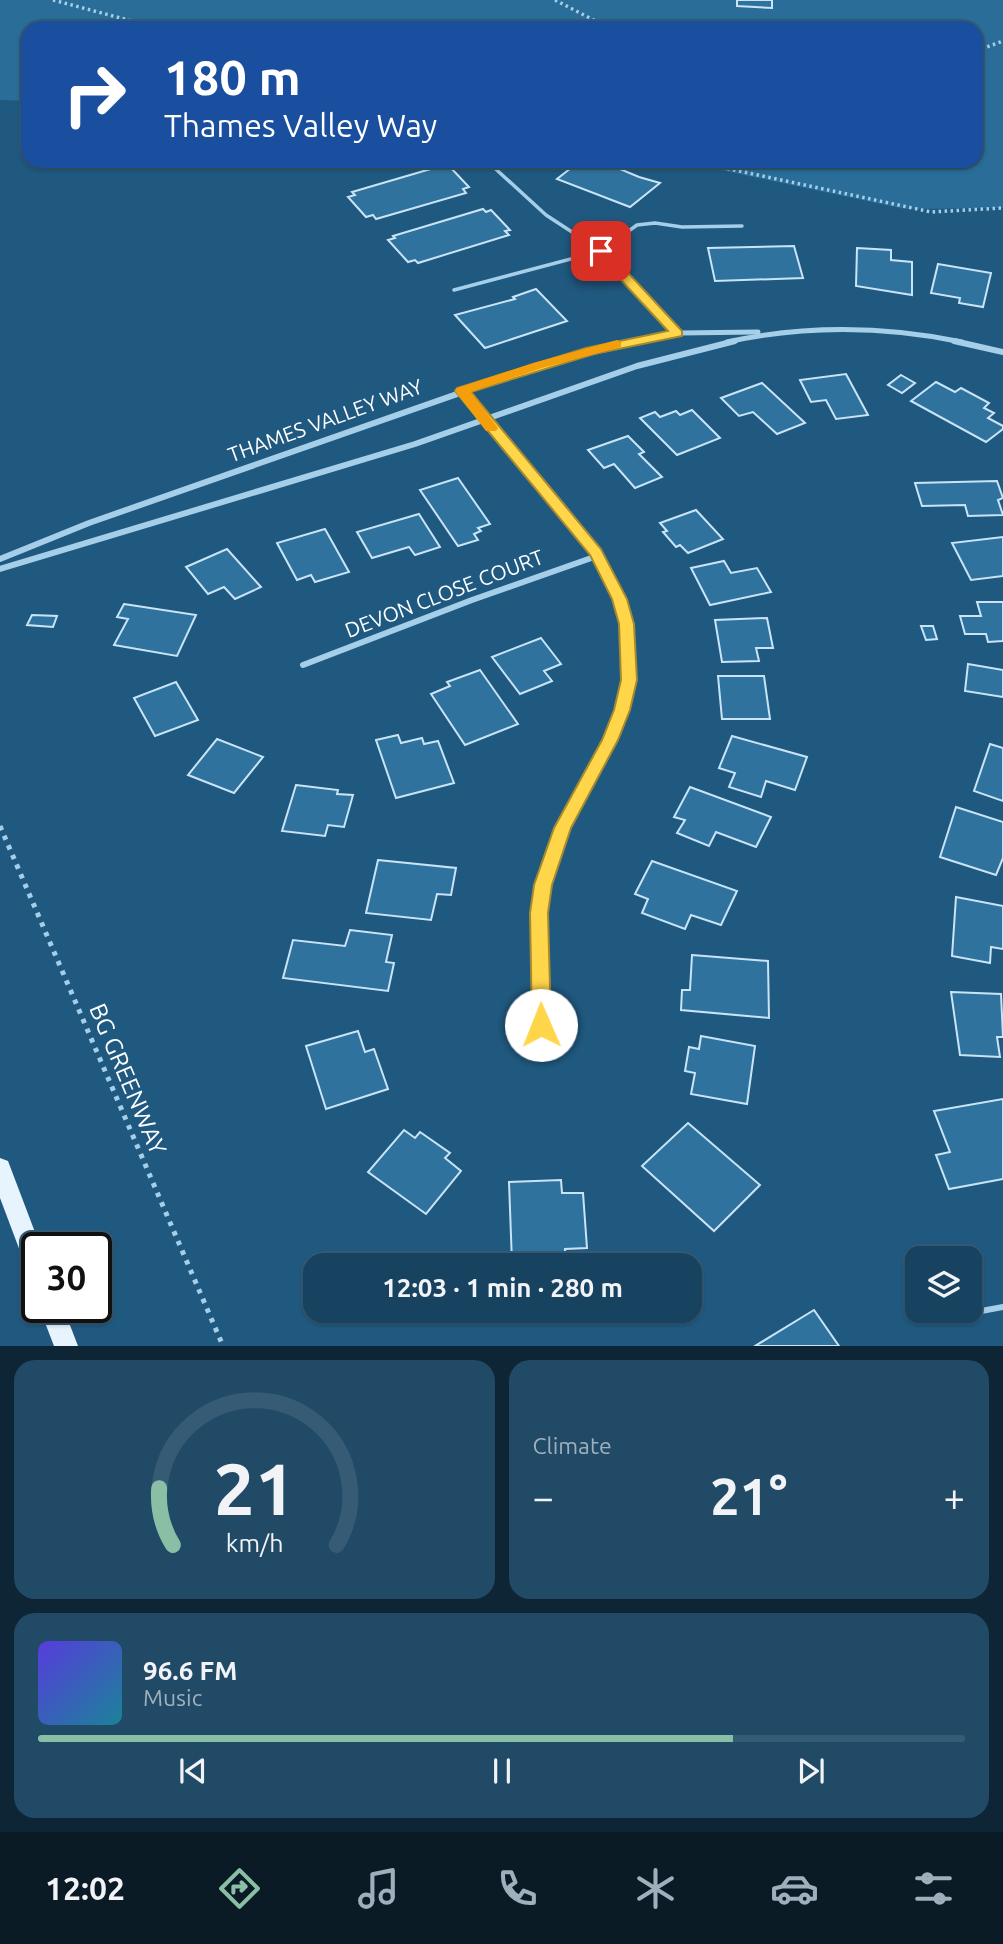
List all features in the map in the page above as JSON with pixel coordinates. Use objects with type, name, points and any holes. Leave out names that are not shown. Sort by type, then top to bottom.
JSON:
[{"type":"main road","points":[[0,1168],[24,1232]]},
{"type":"main road","points":[[57,1323],[65,1346]]},
{"type":"street","points":[[601,251],[677,334]]},
{"type":"street","name":"THAMES VALLEY WAY","points":[[0,559],[89,523],[462,391],[591,351],[677,334],[884,330],[945,338],[1003,352]]},
{"type":"street","name":"THAMES VALLEY WAY","points":[[0,569],[485,421],[660,358],[741,338],[794,331]]},
{"type":"street","points":[[462,391],[559,505],[597,556],[619,599],[627,624],[629,680],[622,710],[610,740],[563,828],[543,885],[539,913],[541,1025]]},
{"type":"street","name":"DEVON CLOSE COURT","points":[[303,665],[472,600],[597,556]]},
{"type":"lane","points":[[495,168],[545,215],[601,251]]},
{"type":"lane","points":[[454,290],[601,251],[637,225],[655,223],[682,227],[742,226]]},
{"type":"lane","points":[[982,1311],[1003,1307]]},
{"type":"path","points":[[53,0],[132,21]]},
{"type":"path","points":[[555,0],[596,21]]},
{"type":"path","points":[[983,48],[1003,41]]},
{"type":"path","points":[[722,168],[931,212],[1003,208]]},
{"type":"path","name":"BG GREENWAY","points":[[0,826],[223,1346]]},
{"type":"shaded area","points":[[0,0],[1003,0],[1003,208],[905,209],[711,168],[983,168],[983,21],[21,21],[21,101],[0,100]]},
{"type":"building","points":[[737,0],[772,0],[772,8],[737,6]]},
{"type":"building","points":[[434,168],[451,168],[469,187],[463,189],[466,193],[376,219],[373,215],[366,217],[348,197],[355,195],[352,192]]},
{"type":"building","points":[[571,168],[618,168],[660,183],[630,207],[557,179]]},
{"type":"building","points":[[483,209],[486,212],[491,210],[510,230],[505,231],[509,235],[418,263],[415,260],[408,262],[388,240],[395,238],[393,236]]},
{"type":"building","points":[[794,246],[803,278],[715,281],[708,248]]},
{"type":"building","points":[[857,248],[891,250],[891,260],[912,262],[912,295],[856,286]]},
{"type":"building","points":[[938,264],[991,273],[983,307],[959,303],[960,298],[931,293]]},
{"type":"building","points":[[536,289],[567,321],[485,348],[455,315],[515,299],[513,297]]},
{"type":"building","points":[[846,374],[868,415],[836,419],[826,400],[811,402],[800,380]]},
{"type":"building","points":[[901,375],[915,383],[902,393],[888,385]]},
{"type":"building","points":[[936,382],[955,392],[961,388],[989,403],[984,408],[994,413],[988,418],[1003,426],[1003,429],[986,442],[911,401]]},
{"type":"building","points":[[762,383],[805,423],[777,434],[753,412],[739,416],[721,398]]},
{"type":"building","points":[[692,410],[720,438],[677,455],[640,418],[655,412],[660,417],[676,411],[680,415]]},
{"type":"building","points":[[628,436],[644,452],[639,454],[662,477],[635,488],[614,464],[604,468],[588,450]]},
{"type":"building","points":[[458,478],[490,524],[478,528],[481,531],[474,534],[478,540],[458,546],[420,490]]},
{"type":"building","points":[[997,481],[1003,498],[998,500],[1003,515],[968,516],[965,505],[922,506],[915,483]]},
{"type":"building","points":[[696,510],[723,539],[688,553],[680,545],[676,547],[663,532],[667,531],[660,523]]},
{"type":"building","points":[[419,514],[440,547],[415,555],[409,547],[372,558],[357,532]]},
{"type":"building","points":[[325,529],[349,572],[315,582],[311,575],[297,580],[277,543]]},
{"type":"building","points":[[1003,537],[1003,576],[971,580],[952,543]]},
{"type":"building","points":[[227,549],[261,587],[235,599],[224,587],[208,594],[186,567]]},
{"type":"building","points":[[724,561],[731,573],[757,568],[771,592],[710,605],[691,568]]},
{"type":"building","points":[[977,602],[1003,602],[1003,641],[988,642],[986,634],[965,634],[960,616],[981,616]]},
{"type":"building","points":[[124,604],[196,615],[177,656],[114,645],[128,619],[117,617]]},
{"type":"building","points":[[32,615],[57,616],[53,627],[27,625]]},
{"type":"building","points":[[767,618],[773,648],[756,648],[759,661],[722,662],[715,620]]},
{"type":"building","points":[[921,626],[933,626],[937,639],[926,640]]},
{"type":"building","points":[[541,638],[561,664],[544,671],[552,681],[520,694],[492,657]]},
{"type":"building","points":[[968,664],[1003,670],[1003,697],[965,691]]},
{"type":"building","points":[[480,670],[518,724],[465,745],[431,694],[450,686],[447,682]]},
{"type":"building","points":[[718,676],[764,676],[770,719],[722,719]]},
{"type":"building","points":[[176,682],[198,720],[155,736],[134,698]]},
{"type":"building","points":[[398,735],[401,743],[422,738],[424,744],[438,741],[454,783],[396,798],[376,740]]},
{"type":"building","points":[[732,736],[807,757],[795,790],[766,781],[761,797],[729,787],[735,773],[719,768]]},
{"type":"building","points":[[217,739],[263,757],[234,793],[188,775]]},
{"type":"building","points":[[990,744],[1003,748],[1003,801],[974,791]]},
{"type":"building","points":[[296,785],[338,790],[337,794],[353,795],[344,827],[328,825],[325,836],[282,831]]},
{"type":"building","points":[[690,787],[771,817],[756,847],[716,832],[709,846],[677,833],[685,820],[674,817]]},
{"type":"building","points":[[956,807],[1003,822],[1003,858],[996,875],[940,857]]},
{"type":"building","points":[[378,860],[456,868],[451,895],[437,894],[431,920],[366,913]]},
{"type":"building","points":[[652,861],[737,891],[721,925],[691,915],[685,929],[642,913],[648,899],[635,894]]},
{"type":"building","points":[[956,897],[1003,906],[1003,949],[991,947],[990,963],[952,956]]},
{"type":"building","points":[[350,930],[392,935],[386,962],[394,963],[388,991],[283,978],[293,940],[345,946]]},
{"type":"building","points":[[692,955],[768,961],[769,1018],[681,1010],[682,990],[690,990]]},
{"type":"building","points":[[951,992],[1001,994],[1003,1037],[997,1037],[1000,1057],[960,1055]]},
{"type":"building","points":[[358,1031],[365,1052],[374,1049],[388,1089],[326,1109],[306,1046]]},
{"type":"building","points":[[701,1036],[755,1046],[747,1104],[691,1094],[695,1073],[685,1071],[689,1047],[699,1049]]},
{"type":"building","points":[[1003,1099],[1003,1179],[949,1189],[936,1155],[950,1152],[934,1111]]},
{"type":"building","points":[[688,1123],[760,1185],[714,1231],[642,1166]]},
{"type":"building","points":[[404,1130],[415,1138],[420,1132],[450,1153],[445,1158],[461,1171],[426,1214],[368,1172]]},
{"type":"building","points":[[561,1180],[562,1193],[583,1193],[587,1248],[565,1249],[565,1253],[512,1253],[509,1182]]},
{"type":"building","points":[[814,1310],[839,1346],[755,1346]]},
{"type":"slow traffic","points":[[491,428],[462,391],[566,357],[617,344]]},
{"type":"route","points":[[541,1025],[539,913],[543,885],[563,828],[610,740],[622,710],[629,680],[627,624],[609,575],[596,552],[462,391],[612,345],[677,334],[601,251]]}]
